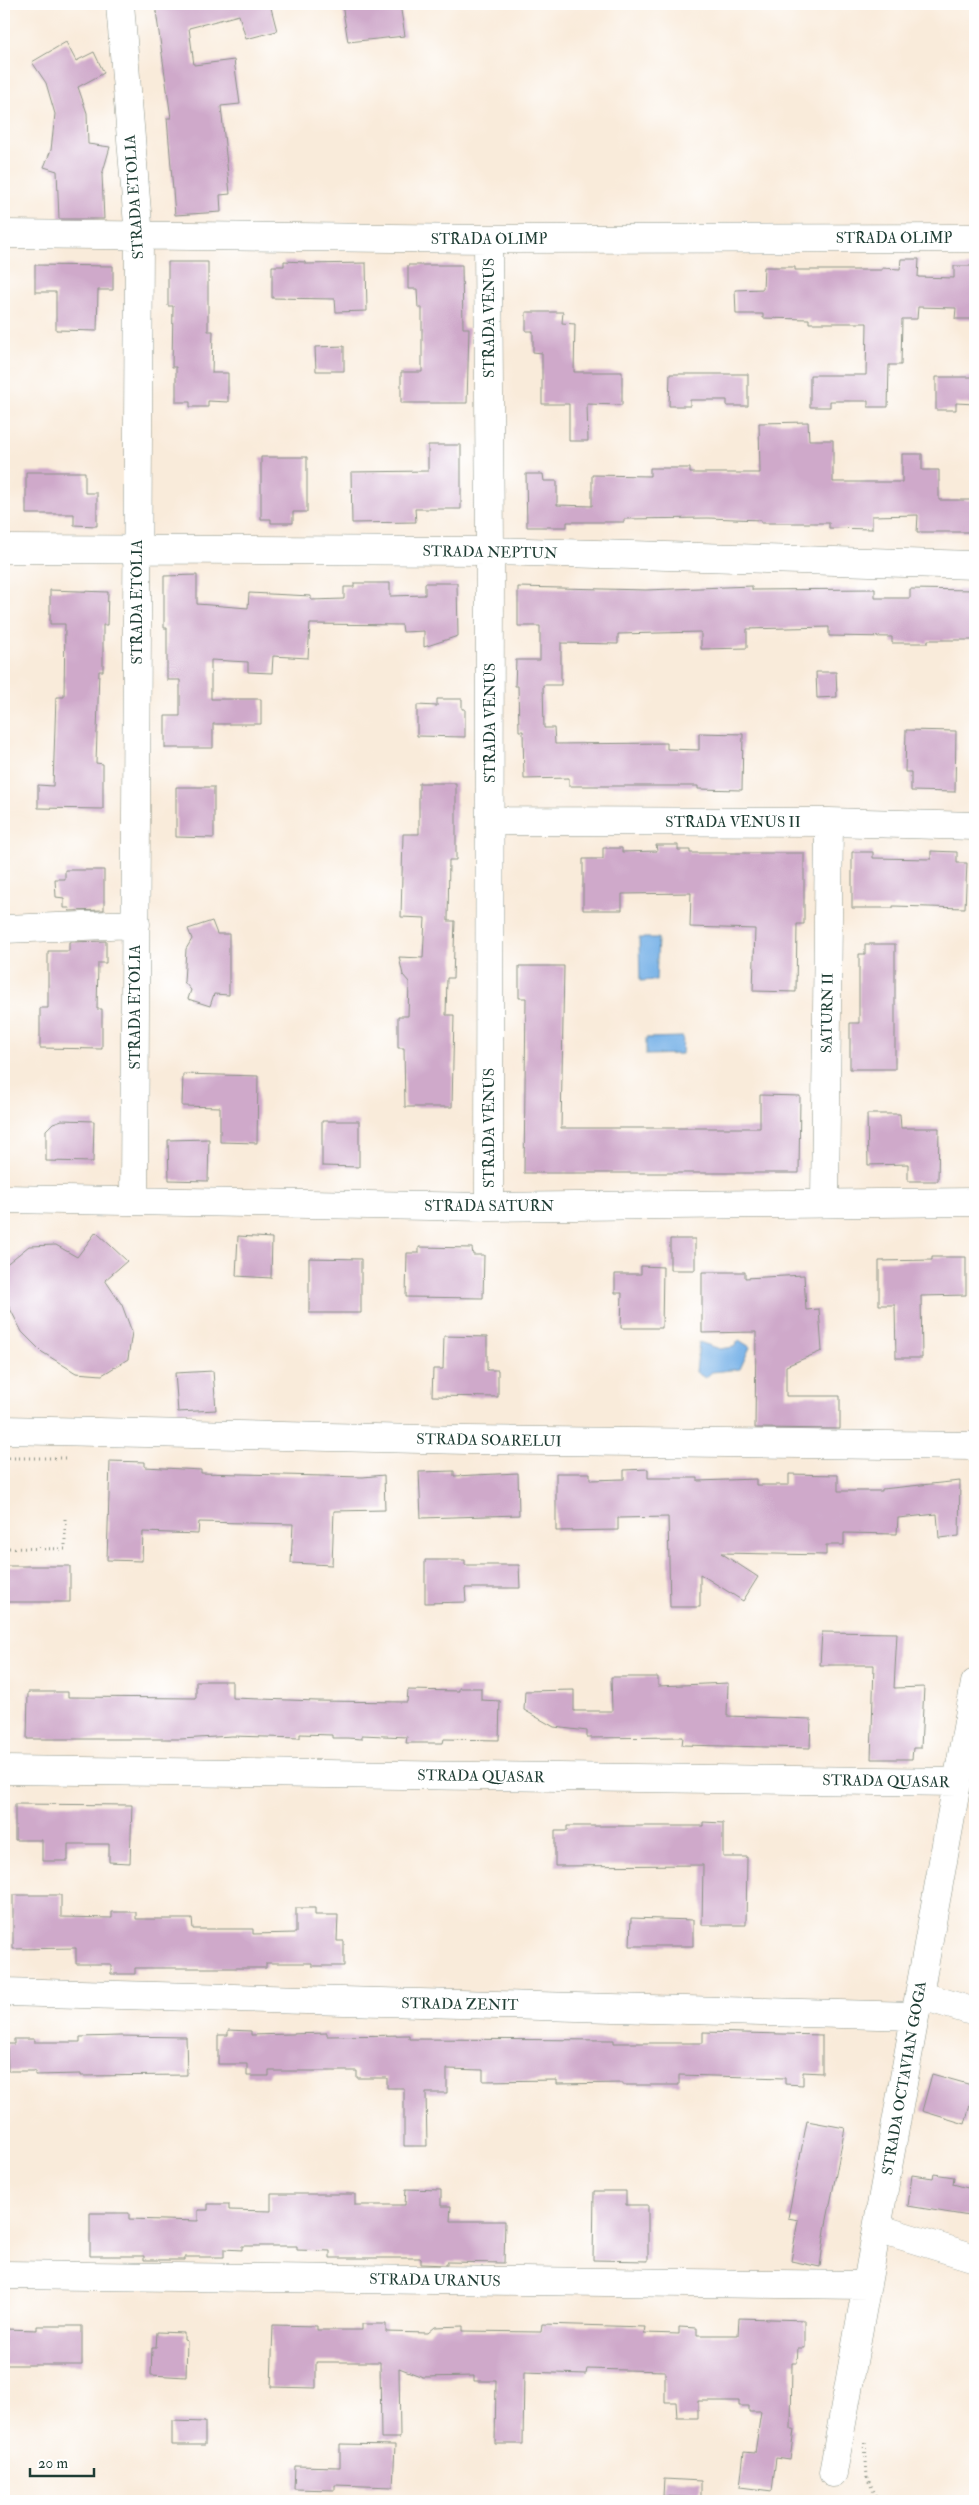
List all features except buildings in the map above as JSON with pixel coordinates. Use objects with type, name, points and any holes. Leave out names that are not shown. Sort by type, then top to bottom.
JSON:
[{"type":"street","name":"STRADA ETOLIA","points":[[120,4],[139,237],[134,1201]]},
{"type":"street","name":"STRADA OLIMP","points":[[4,234],[139,237],[488,239],[975,238]]},
{"type":"street","name":"STRADA VENUS","points":[[488,239],[490,551],[489,1207]]},
{"type":"street","name":"STRADA NEPTUN","points":[[4,549],[490,551],[975,565]]},
{"type":"street","name":"STRADA VENUS II","points":[[490,821],[829,822],[975,826]]},
{"type":"street","name":"SATURN II","points":[[825,1203],[829,822]]},
{"type":"street","points":[[4,929],[136,924]]},
{"type":"street","name":"STRADA SATURN","points":[[4,1199],[489,1207],[975,1202]]},
{"type":"street","name":"STRADA SOARELUI","points":[[4,1430],[467,1440],[975,1446]]},
{"type":"street","name":"STRADA OCTAVIAN GOGA","points":[[833,2473],[975,1689]]},
{"type":"street","name":"STRADA QUASAR","points":[[4,1770],[958,1782]]},
{"type":"street","name":"STRADA ZENIT","points":[[4,1992],[917,2006],[975,2012]]},
{"type":"street","points":[[877,2228],[975,2258]]},
{"type":"street","name":"STRADA URANUS","points":[[4,2276],[867,2285]]},
{"type":"path","points":[[4,1458],[65,1458]]},
{"type":"path","points":[[4,1548],[65,1549],[65,1518]]},
{"type":"water","points":[[639,938],[658,938],[656,980],[640,981]]},
{"type":"water","points":[[683,1037],[682,1054],[646,1055],[646,1038]]},
{"type":"water","points":[[739,1340],[750,1347],[740,1369],[712,1372],[705,1378],[696,1372],[699,1342],[720,1349],[734,1347]]}]
